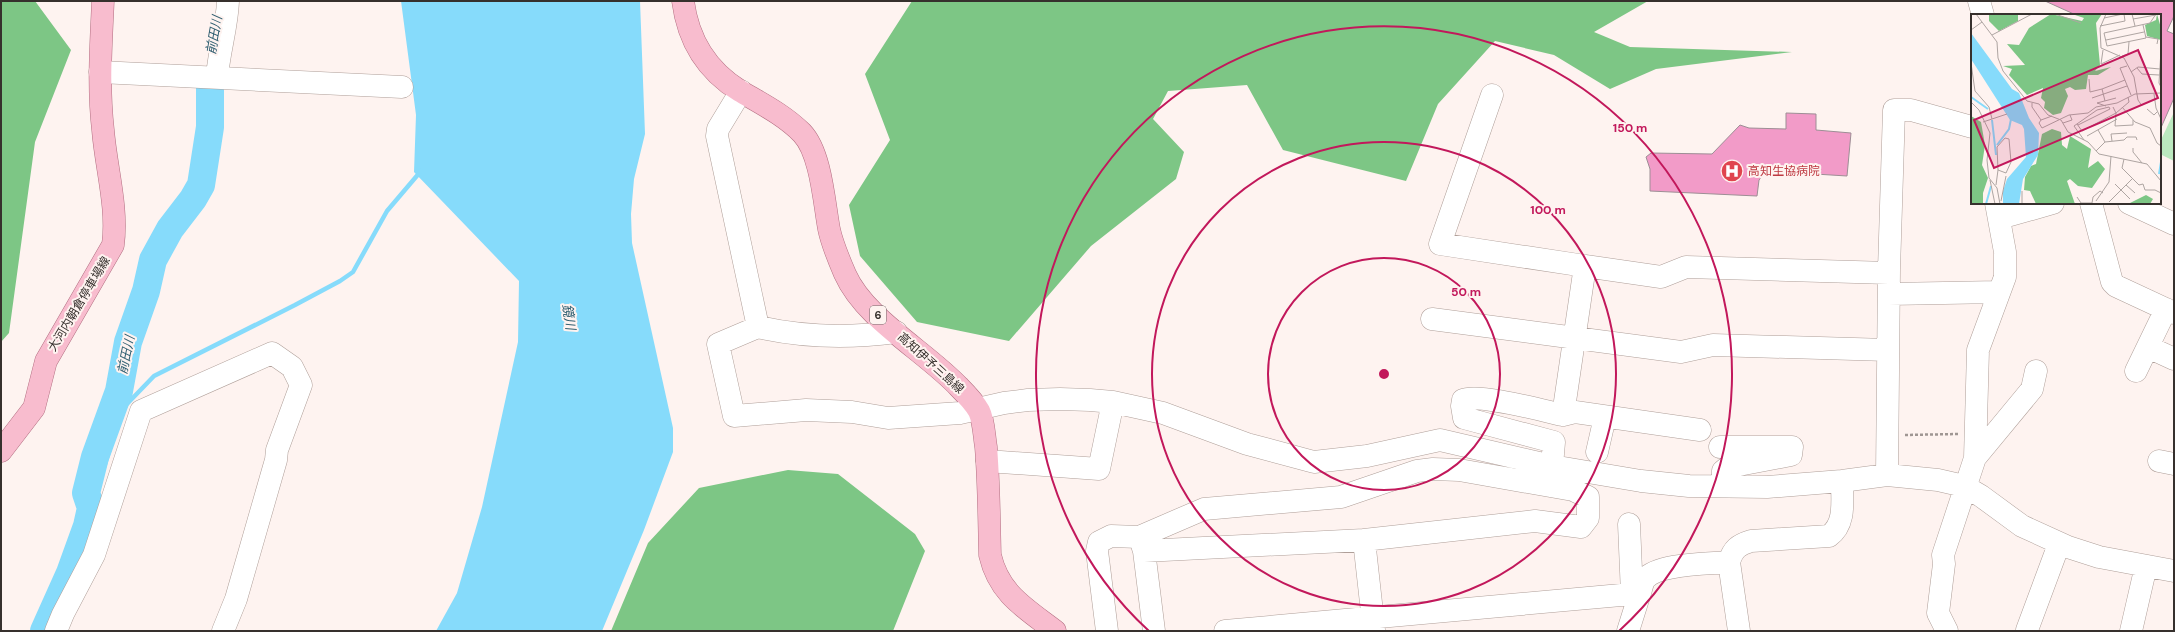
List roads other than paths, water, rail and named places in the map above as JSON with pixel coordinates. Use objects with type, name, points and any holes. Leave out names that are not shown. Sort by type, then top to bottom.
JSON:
[{"type":"main road","name":"大河内朝倉停車場線","points":[[1,451],[34,408],[46,361],[104,264],[113,245],[116,227],[103,129],[100,72],[103,1]]},
{"type":"main road","name":"高知伊予三島線","points":[[683,1],[692,38],[699,52],[722,78],[770,108],[803,134],[819,169],[830,231],[845,275],[858,296],[896,332],[951,378],[979,411],[987,461],[990,555],[993,568],[999,582],[1007,592],[1055,631]]},
{"type":"street","points":[[217,77],[219,52],[226,22],[228,1]]},
{"type":"street","points":[[1979,1],[1983,14]]},
{"type":"street","points":[[100,72],[402,87]]},
{"type":"street","points":[[741,91],[718,129],[717,136],[758,327]]},
{"type":"street","points":[[1492,95],[1440,244],[1661,277],[1686,267],[1889,273]]},
{"type":"street","points":[[1887,475],[1889,273],[1894,110],[1911,110],[1971,127]]},
{"type":"street","points":[[1948,631],[1938,613],[1944,564],[1943,554],[1974,458],[1977,358],[1984,331],[2005,277],[2005,258],[1998,210],[2045,204]]},
{"type":"street","points":[[2091,204],[2112,282],[2116,286],[2170,311],[2148,347],[2136,371]]},
{"type":"street","points":[[2131,204],[2174,224]]},
{"type":"street","points":[[1563,415],[1585,266]]},
{"type":"street","points":[[1889,294],[1999,292]]},
{"type":"street","points":[[1432,319],[1682,352],[1713,345],[1888,350]]},
{"type":"street","points":[[896,332],[868,336],[786,333],[758,327],[718,344],[734,416],[806,410],[852,412],[888,418],[979,411],[1004,403],[1028,400],[1060,399],[1113,402],[1163,413],[1247,444],[1314,462],[1367,456],[1440,440],[1552,466],[1641,481],[1688,486],[1767,486],[1842,481],[1887,475],[1938,480],[1964,486],[1981,496],[2022,526],[2059,544],[2099,558],[2174,571]]},
{"type":"street","points":[[2148,347],[2174,360]]},
{"type":"street","points":[[56,631],[63,614],[94,554],[141,411],[272,353],[292,366],[301,385],[277,450],[276,460],[236,599],[223,631]]},
{"type":"street","points":[[1974,458],[2032,389],[2036,371]]},
{"type":"street","points":[[1552,466],[1554,442],[1464,418],[1462,406],[1463,400],[1468,397],[1484,398],[1563,415],[1575,412],[1700,430]]},
{"type":"street","points":[[987,461],[1100,469],[1113,402]]},
{"type":"street","points":[[1597,452],[1605,417]]},
{"type":"street","points":[[1720,447],[1792,447],[1791,455],[1728,467],[1723,471],[1722,486]]},
{"type":"street","points":[[1107,631],[1097,551],[1100,542],[1111,536],[1142,544],[1364,540],[1535,521],[1582,527],[1588,518],[1588,497],[1573,490],[1459,470],[1433,469],[1417,471],[1341,497],[1204,509],[1142,544]]},
{"type":"street","points":[[1739,631],[1729,562],[1732,551],[1739,544],[1751,542],[1829,536],[1837,530],[1841,520],[1842,481]]},
{"type":"street","points":[[1628,631],[1636,595],[1629,524]]},
{"type":"street","points":[[1364,540],[1373,624]]},
{"type":"street","points":[[1142,544],[1154,631]]},
{"type":"street","points":[[2027,630],[2059,544]]},
{"type":"street","points":[[1636,595],[1646,579],[1656,572],[1671,567],[1729,562]]},
{"type":"street","points":[[2130,631],[2146,566]]},
{"type":"street","points":[[1225,631],[1373,624],[1636,595]]},
{"type":"water","name":"鏡川","points":[[401,1],[640,1],[645,134],[634,179],[631,214],[632,243],[673,428],[673,452],[644,530],[602,631],[436,631],[457,593],[482,507],[518,342],[519,281],[414,172],[416,115]]},
{"type":"waterway","name":"前田川","points":[[44,631],[70,573],[87,526],[91,508],[86,493],[95,457],[119,391],[128,342],[146,291],[153,260],[170,229],[193,199],[201,185],[210,127],[210,83]]},
{"type":"waterway","points":[[91,508],[119,420],[126,405],[154,376],[295,305],[340,281],[353,272],[387,211],[421,171]]},
{"type":"place","name":"高知生協病院","points":[[1732,171]]}]
